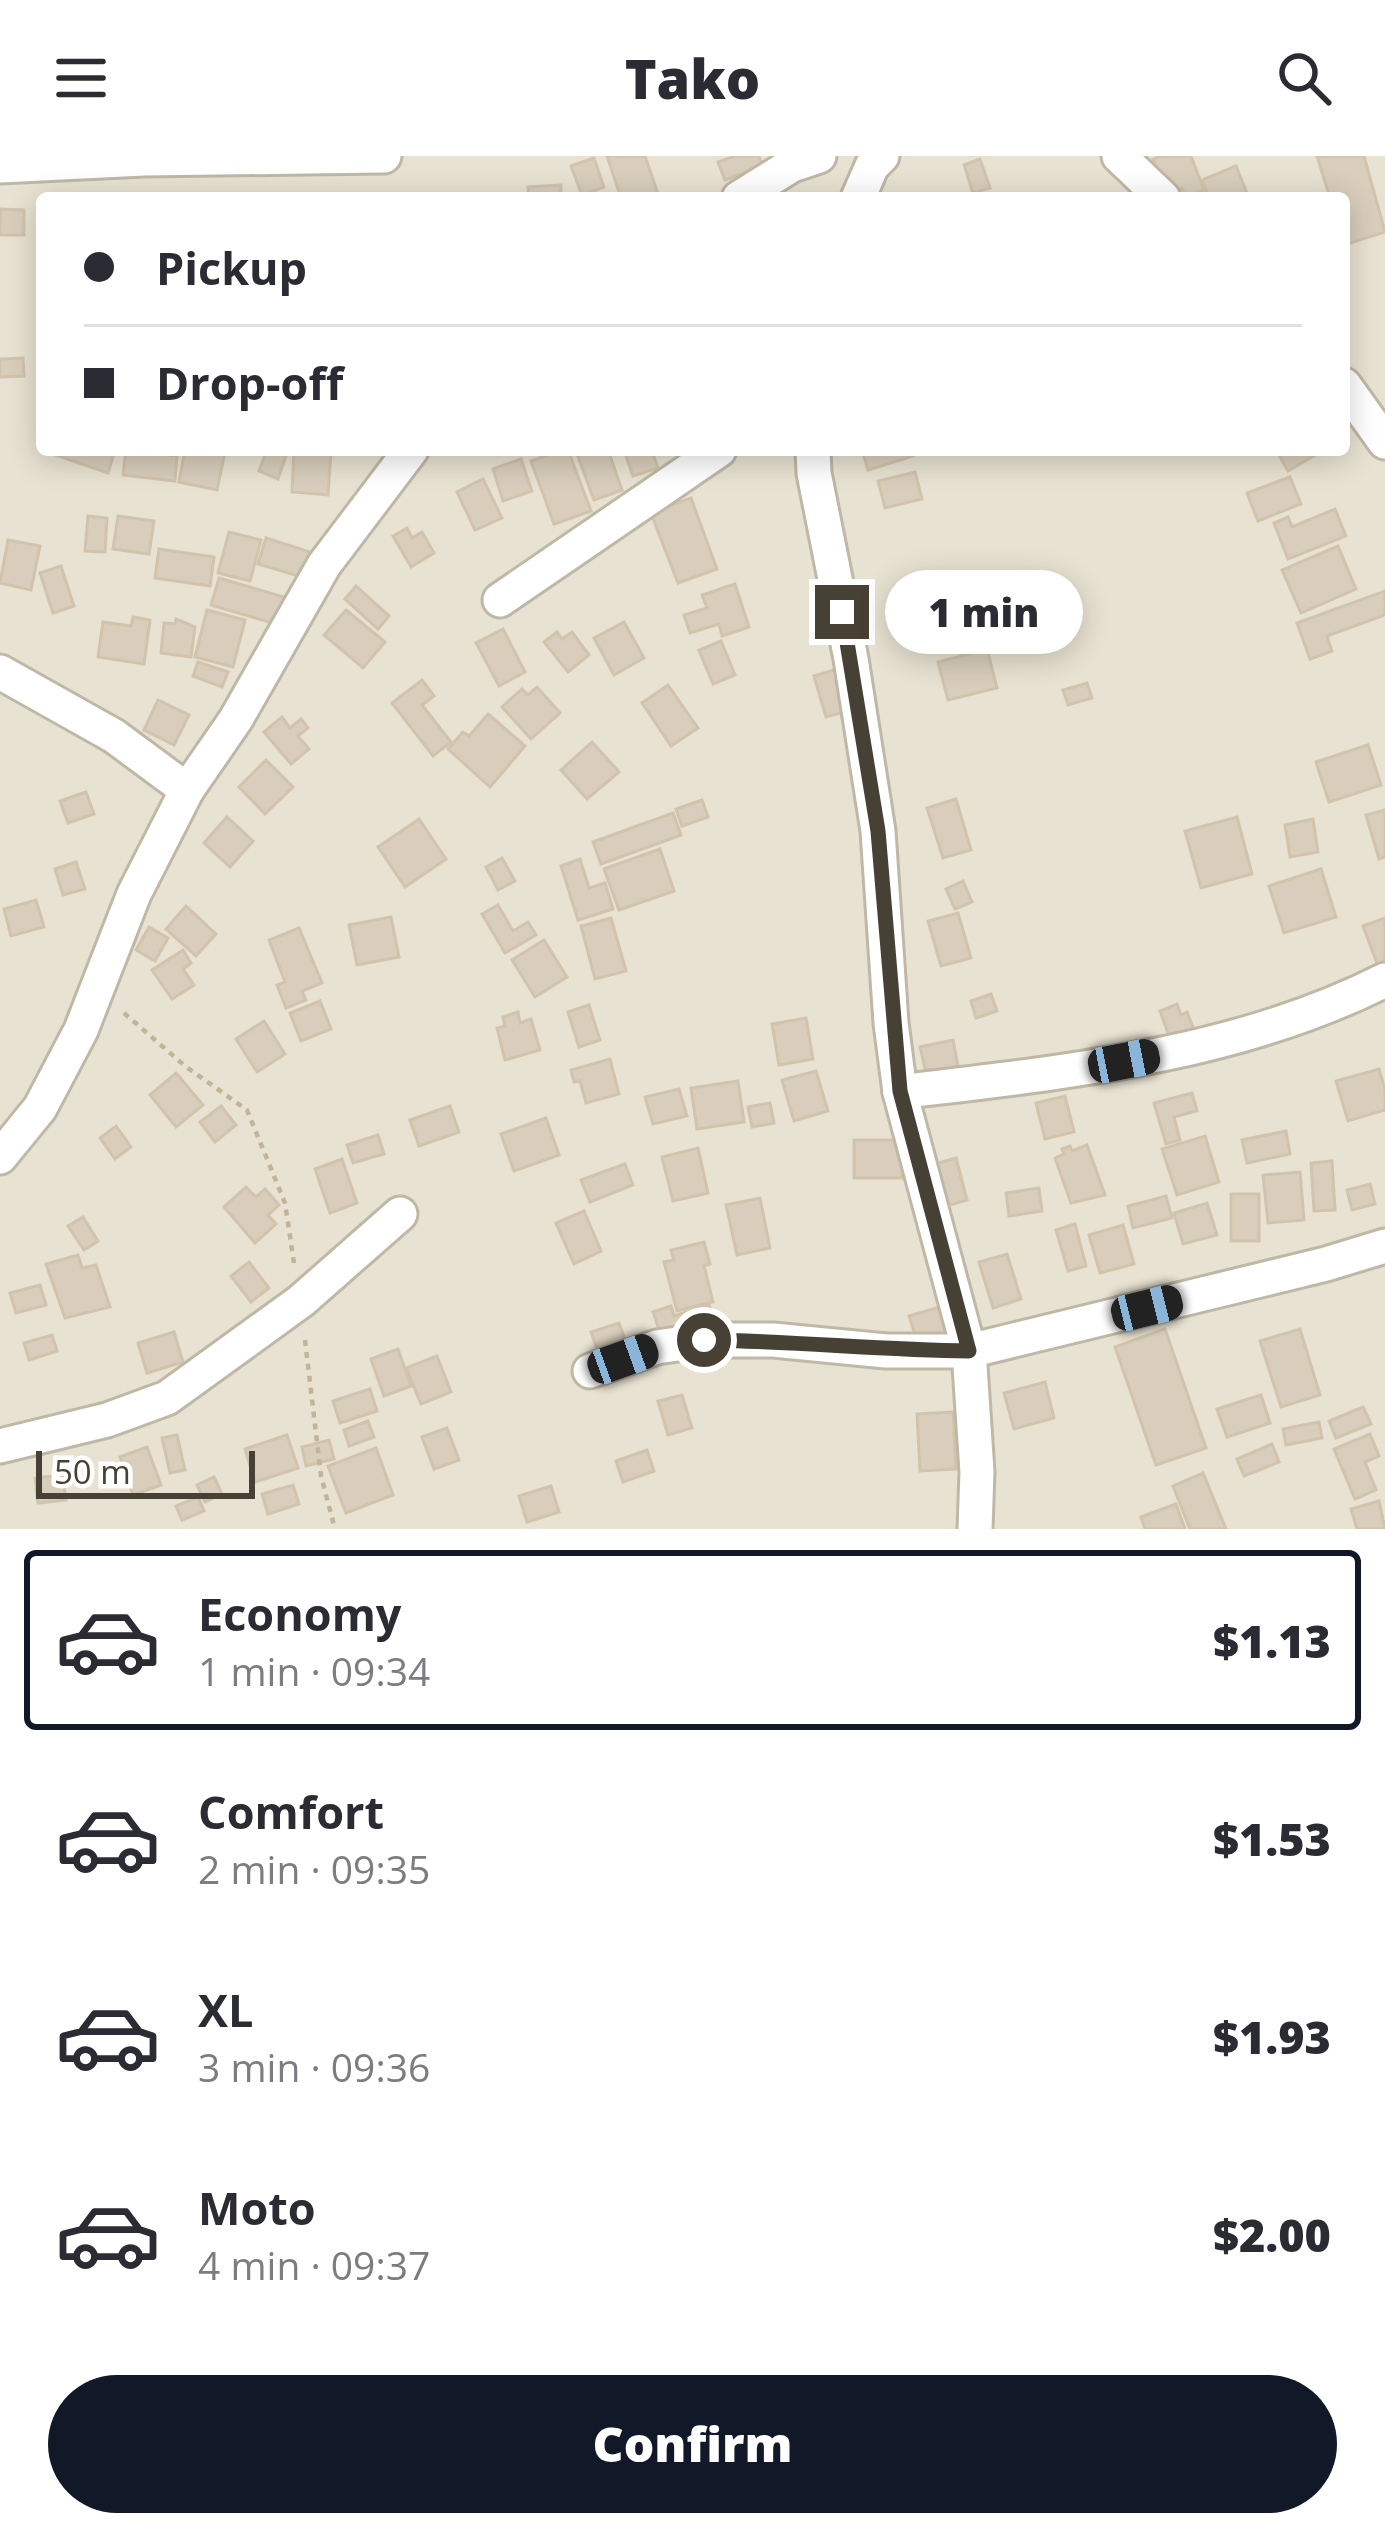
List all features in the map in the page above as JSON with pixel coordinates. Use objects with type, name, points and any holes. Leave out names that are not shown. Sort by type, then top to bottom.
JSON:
[{"type":"street","points":[[0,166],[384,156]]},
{"type":"street","points":[[749,192],[792,165],[819,156]]},
{"type":"street","points":[[861,192],[882,156]]},
{"type":"street","points":[[1119,156],[1157,192]]},
{"type":"street","points":[[1350,393],[1385,442]]},
{"type":"street","points":[[0,1157],[40,1108],[81,1030],[134,894],[187,790],[236,718],[324,566],[406,456]]},
{"type":"street","points":[[500,600],[710,456]]},
{"type":"street","points":[[814,456],[878,831],[900,1091],[969,1351],[977,1472],[975,1529]]},
{"type":"street","points":[[0,672],[114,736],[187,790]]},
{"type":"street","points":[[900,1091],[1084,1069],[1202,1046],[1292,1018],[1385,980]]},
{"type":"street","points":[[0,1446],[107,1420],[167,1398],[302,1301],[400,1214]]},
{"type":"street","points":[[590,1371],[657,1347],[704,1340],[969,1351],[1385,1246]]},
{"type":"path","points":[[97,989],[185,1066],[247,1110],[285,1203],[302,1301],[310,1406],[335,1529]]},
{"type":"shaded area","points":[[0,156],[1385,156],[1385,1529],[0,1529]]},
{"type":"building","points":[[607,156],[645,156],[657,192],[619,192]]},
{"type":"building","points":[[759,156],[762,166],[725,180],[718,162]]},
{"type":"building","points":[[1191,156],[1204,190],[1176,191],[1173,182],[1163,186],[1153,159]]},
{"type":"building","points":[[1317,156],[1364,156],[1385,232],[1350,243],[1350,192],[1328,192]]},
{"type":"building","points":[[594,158],[604,187],[581,192],[571,166]]},
{"type":"building","points":[[980,159],[990,188],[973,192],[964,165]]},
{"type":"building","points":[[1236,166],[1247,192],[1207,192],[1202,180]]},
{"type":"building","points":[[561,185],[561,192],[528,192],[528,187]]},
{"type":"building","points":[[0,209],[24,210],[24,235],[0,235]]},
{"type":"building","points":[[23,358],[24,376],[0,377],[0,359]]},
{"type":"building","points":[[59,456],[113,456],[108,473]]},
{"type":"building","points":[[125,456],[177,456],[175,481],[123,475]]},
{"type":"building","points":[[184,456],[224,456],[217,490],[179,482]]},
{"type":"building","points":[[265,456],[286,456],[278,479],[259,471]]},
{"type":"building","points":[[294,456],[331,456],[328,495],[292,492]]},
{"type":"building","points":[[570,456],[591,511],[554,524],[531,461]]},
{"type":"building","points":[[578,456],[610,456],[622,490],[594,500]]},
{"type":"building","points":[[626,456],[654,456],[658,468],[633,476]]},
{"type":"building","points":[[864,456],[913,456],[868,470]]},
{"type":"building","points":[[1279,456],[1314,456],[1288,471]]},
{"type":"building","points":[[521,459],[532,491],[503,501],[493,469]]},
{"type":"building","points":[[915,472],[922,499],[885,508],[878,481]]},
{"type":"building","points":[[1290,477],[1301,504],[1258,521],[1247,493]]},
{"type":"building","points":[[483,479],[502,518],[475,530],[457,492]]},
{"type":"building","points":[[691,498],[717,569],[678,583],[651,513]]},
{"type":"building","points":[[1335,509],[1346,536],[1288,559],[1274,523],[1288,517],[1292,527]]},
{"type":"building","points":[[88,516],[107,518],[105,552],[85,551]]},
{"type":"building","points":[[118,516],[154,521],[149,554],[113,549]]},
{"type":"building","points":[[407,528],[412,538],[422,532],[434,553],[411,567],[393,536]]},
{"type":"building","points":[[229,532],[261,540],[250,581],[218,573]]},
{"type":"building","points":[[266,538],[319,555],[312,580],[258,564]]},
{"type":"building","points":[[8,540],[40,546],[31,590],[0,583]]},
{"type":"building","points":[[1338,546],[1356,589],[1301,613],[1282,570]]},
{"type":"building","points":[[159,549],[214,557],[210,586],[155,578]]},
{"type":"building","points":[[61,566],[74,606],[53,613],[40,573]]},
{"type":"building","points":[[219,578],[287,598],[279,625],[211,605]]},
{"type":"building","points":[[735,584],[749,627],[722,636],[719,624],[690,633],[684,615],[707,608],[702,595]]},
{"type":"building","points":[[934,585],[945,633],[927,637],[916,589]]},
{"type":"building","points":[[356,586],[389,616],[378,629],[345,599]]},
{"type":"building","points":[[964,591],[972,624],[952,629],[944,596]]},
{"type":"building","points":[[1385,591],[1385,615],[1327,636],[1332,651],[1310,659],[1297,623]]},
{"type":"building","points":[[207,610],[245,620],[233,667],[195,657]]},
{"type":"building","points":[[346,610],[385,642],[363,668],[324,635]]},
{"type":"building","points":[[133,617],[150,620],[144,664],[98,657],[103,622],[131,626]]},
{"type":"building","points":[[176,619],[195,627],[191,657],[161,653],[164,623],[175,624]]},
{"type":"building","points":[[624,622],[644,658],[614,675],[594,638]]},
{"type":"building","points":[[1035,623],[1042,639],[1016,650],[1010,634]]},
{"type":"building","points":[[503,629],[525,672],[499,686],[476,643]]},
{"type":"building","points":[[557,632],[562,639],[572,632],[589,655],[568,672],[544,642]]},
{"type":"building","points":[[721,641],[735,675],[713,684],[699,650]]},
{"type":"building","points":[[987,649],[997,688],[948,700],[938,662]]},
{"type":"building","points":[[198,662],[228,672],[222,687],[193,676]]},
{"type":"building","points":[[834,670],[845,712],[826,717],[814,676]]},
{"type":"building","points":[[422,680],[434,696],[422,705],[451,742],[433,756],[392,703]]},
{"type":"building","points":[[1087,683],[1092,698],[1068,705],[1063,690]]},
{"type":"building","points":[[668,685],[698,728],[671,746],[642,703]]},
{"type":"building","points":[[537,687],[560,713],[531,739],[502,707],[522,689],[528,695]]},
{"type":"building","points":[[158,700],[189,715],[174,745],[144,730]]},
{"type":"building","points":[[488,714],[525,746],[490,787],[448,749],[463,732],[469,736]]},
{"type":"building","points":[[282,717],[290,728],[301,719],[308,728],[298,736],[309,749],[291,764],[264,732]]},
{"type":"building","points":[[592,742],[619,772],[587,799],[561,770]]},
{"type":"building","points":[[1368,745],[1381,785],[1329,802],[1316,762]]},
{"type":"building","points":[[266,760],[293,787],[265,814],[239,787]]},
{"type":"building","points":[[86,792],[94,814],[68,823],[60,801]]},
{"type":"building","points":[[956,799],[971,850],[943,858],[927,808]]},
{"type":"building","points":[[702,800],[708,817],[682,826],[676,809]]},
{"type":"building","points":[[1385,810],[1385,857],[1379,859],[1366,815]]},
{"type":"building","points":[[673,813],[681,835],[601,864],[593,842]]},
{"type":"building","points":[[227,817],[253,841],[230,867],[204,843]]},
{"type":"building","points":[[1237,817],[1252,874],[1201,888],[1185,831]]},
{"type":"building","points":[[419,819],[446,859],[405,887],[378,847]]},
{"type":"building","points":[[1313,819],[1318,852],[1290,857],[1285,825]]},
{"type":"building","points":[[660,849],[674,891],[619,910],[604,869]]},
{"type":"building","points":[[502,858],[515,881],[498,890],[486,867]]},
{"type":"building","points":[[580,859],[589,888],[605,883],[613,909],[578,920],[561,866]]},
{"type":"building","points":[[76,862],[85,889],[63,895],[55,869]]},
{"type":"building","points":[[1321,869],[1336,917],[1284,933],[1269,886]]},
{"type":"building","points":[[963,881],[972,902],[955,909],[946,889]]},
{"type":"building","points":[[36,900],[44,927],[11,936],[4,909]]},
{"type":"building","points":[[498,905],[513,931],[528,922],[536,935],[505,953],[482,914]]},
{"type":"building","points":[[186,906],[216,934],[196,956],[166,929]]},
{"type":"building","points":[[958,913],[971,958],[941,966],[928,921]]},
{"type":"building","points":[[391,917],[399,957],[357,965],[349,925]]},
{"type":"building","points":[[611,918],[626,971],[595,979],[581,926]]},
{"type":"building","points":[[1385,918],[1385,972],[1381,974],[1363,926]]},
{"type":"building","points":[[149,927],[168,938],[155,961],[136,950]]},
{"type":"building","points":[[299,928],[322,983],[302,991],[306,1000],[286,1008],[277,985],[285,982],[269,940]]},
{"type":"building","points":[[544,940],[567,977],[535,997],[512,960]]},
{"type":"building","points":[[183,950],[191,963],[183,969],[194,985],[172,999],[152,970]]},
{"type":"building","points":[[991,994],[997,1011],[976,1018],[971,1001]]},
{"type":"building","points":[[320,1001],[331,1029],[301,1041],[290,1013]]},
{"type":"building","points":[[1177,1004],[1181,1015],[1187,1012],[1196,1035],[1172,1044],[1160,1011]]},
{"type":"building","points":[[589,1005],[600,1040],[579,1047],[568,1012]]},
{"type":"building","points":[[518,1012],[520,1023],[531,1019],[540,1050],[505,1060],[497,1028],[505,1026],[503,1017]]},
{"type":"building","points":[[806,1018],[813,1059],[779,1065],[772,1024]]},
{"type":"building","points":[[264,1021],[285,1054],[257,1072],[236,1039]]},
{"type":"building","points":[[953,1040],[958,1066],[926,1073],[920,1047]]},
{"type":"building","points":[[610,1059],[619,1094],[586,1103],[580,1081],[574,1082],[571,1070]]},
{"type":"building","points":[[1379,1069],[1385,1110],[1348,1121],[1336,1081]]},
{"type":"building","points":[[816,1071],[828,1111],[794,1121],[782,1080]]},
{"type":"building","points":[[176,1073],[203,1105],[176,1127],[150,1095]]},
{"type":"building","points":[[738,1081],[744,1122],[697,1129],[691,1088]]},
{"type":"building","points":[[679,1089],[687,1116],[653,1124],[645,1097]]},
{"type":"building","points":[[1192,1093],[1197,1111],[1174,1117],[1180,1140],[1166,1144],[1154,1103]]},
{"type":"building","points":[[1065,1096],[1074,1132],[1045,1139],[1036,1103]]},
{"type":"building","points":[[770,1103],[774,1123],[752,1127],[748,1107]]},
{"type":"building","points":[[221,1106],[236,1125],[215,1142],[200,1122]]},
{"type":"building","points":[[450,1106],[459,1132],[419,1146],[410,1120]]},
{"type":"building","points":[[546,1118],[559,1155],[514,1171],[501,1134]]},
{"type":"building","points":[[116,1126],[131,1147],[115,1159],[100,1138]]},
{"type":"building","points":[[1286,1131],[1290,1154],[1247,1163],[1242,1140]]},
{"type":"building","points":[[378,1135],[384,1154],[353,1163],[347,1145]]},
{"type":"building","points":[[1205,1136],[1219,1182],[1177,1195],[1162,1149]]},
{"type":"building","points":[[854,1140],[902,1140],[902,1178],[854,1178]]},
{"type":"building","points":[[1087,1145],[1105,1195],[1071,1203],[1055,1158],[1064,1154],[1062,1149]]},
{"type":"building","points":[[698,1148],[708,1193],[673,1201],[662,1157]]},
{"type":"building","points":[[956,1158],[967,1200],[943,1207],[931,1165]]},
{"type":"building","points":[[342,1159],[357,1203],[330,1213],[315,1169]]},
{"type":"building","points":[[1332,1161],[1335,1210],[1314,1211],[1311,1163]]},
{"type":"building","points":[[625,1164],[633,1185],[590,1202],[581,1180]]},
{"type":"building","points":[[1300,1172],[1304,1220],[1268,1223],[1263,1175]]},
{"type":"building","points":[[1370,1184],[1375,1204],[1352,1210],[1347,1190]]},
{"type":"building","points":[[246,1187],[256,1197],[265,1189],[279,1205],[268,1215],[276,1224],[255,1243],[224,1207]]},
{"type":"building","points":[[1039,1188],[1042,1211],[1009,1216],[1006,1193]]},
{"type":"building","points":[[1231,1194],[1259,1194],[1259,1241],[1231,1241]]},
{"type":"building","points":[[1166,1196],[1172,1218],[1133,1228],[1128,1206]]},
{"type":"building","points":[[760,1198],[770,1248],[737,1255],[726,1205]]},
{"type":"building","points":[[1207,1203],[1217,1235],[1183,1244],[1174,1213]]},
{"type":"building","points":[[584,1211],[601,1251],[574,1264],[556,1223]]},
{"type":"building","points":[[83,1217],[98,1241],[84,1250],[68,1226]]},
{"type":"building","points":[[1075,1224],[1086,1266],[1068,1271],[1056,1230]]},
{"type":"building","points":[[1123,1225],[1134,1264],[1100,1273],[1089,1235]]},
{"type":"building","points":[[704,1242],[713,1302],[677,1311],[664,1262],[674,1260],[671,1250]]},
{"type":"building","points":[[1007,1254],[1021,1299],[993,1308],[979,1262]]},
{"type":"building","points":[[78,1255],[82,1268],[96,1265],[110,1307],[65,1318],[46,1264]]},
{"type":"building","points":[[249,1262],[269,1288],[251,1302],[231,1276]]},
{"type":"building","points":[[40,1285],[46,1305],[16,1313],[10,1293]]},
{"type":"building","points":[[709,1305],[720,1339],[667,1355],[653,1312],[671,1306],[674,1316]]},
{"type":"building","points":[[943,1306],[954,1342],[921,1353],[909,1316]]},
{"type":"building","points":[[619,1323],[629,1351],[601,1360],[591,1332]]},
{"type":"building","points":[[1165,1329],[1206,1448],[1156,1465],[1115,1347]]},
{"type":"building","points":[[1300,1329],[1320,1395],[1281,1407],[1260,1341]]},
{"type":"building","points":[[174,1332],[183,1362],[147,1373],[138,1343]]},
{"type":"building","points":[[52,1335],[57,1351],[29,1360],[24,1343]]},
{"type":"building","points":[[398,1349],[411,1386],[384,1396],[371,1359]]},
{"type":"building","points":[[437,1356],[451,1392],[421,1404],[406,1368]]},
{"type":"building","points":[[1045,1382],[1054,1418],[1014,1429],[1004,1393]]},
{"type":"building","points":[[370,1389],[377,1411],[340,1423],[333,1401]]},
{"type":"building","points":[[682,1395],[692,1428],[668,1435],[658,1401]]},
{"type":"building","points":[[1261,1395],[1270,1423],[1227,1437],[1217,1409]]},
{"type":"building","points":[[1363,1407],[1371,1424],[1336,1438],[1329,1421]]},
{"type":"building","points":[[953,1412],[956,1469],[920,1471],[917,1414]]},
{"type":"building","points":[[368,1421],[374,1437],[349,1446],[344,1430]]},
{"type":"building","points":[[1319,1422],[1322,1438],[1286,1445],[1283,1429]]},
{"type":"building","points":[[447,1428],[459,1460],[434,1469],[422,1437]]},
{"type":"building","points":[[1370,1434],[1379,1456],[1365,1462],[1376,1490],[1355,1499],[1334,1449]]},
{"type":"building","points":[[177,1435],[185,1470],[170,1473],[162,1438]]},
{"type":"building","points":[[287,1435],[298,1468],[255,1482],[245,1449]]},
{"type":"building","points":[[329,1440],[334,1459],[306,1466],[302,1447]]},
{"type":"building","points":[[1272,1444],[1279,1462],[1244,1476],[1237,1459]]},
{"type":"building","points":[[147,1447],[161,1485],[133,1495],[120,1457]]},
{"type":"building","points":[[376,1448],[393,1495],[346,1513],[328,1466]]},
{"type":"building","points":[[647,1450],[654,1471],[623,1482],[616,1461]]},
{"type":"building","points":[[1203,1473],[1226,1529],[1190,1529],[1173,1486]]},
{"type":"building","points":[[62,1475],[66,1500],[38,1503],[35,1478]]},
{"type":"building","points":[[214,1477],[222,1494],[205,1502],[197,1485]]},
{"type":"building","points":[[293,1485],[299,1504],[268,1514],[262,1494]]},
{"type":"building","points":[[551,1486],[559,1512],[527,1522],[519,1496]]},
{"type":"building","points":[[198,1497],[204,1511],[182,1520],[176,1506]]},
{"type":"building","points":[[1379,1501],[1385,1529],[1357,1529],[1351,1509]]},
{"type":"building","points":[[1176,1504],[1185,1529],[1145,1529],[1141,1517]]},
{"type":"route","points":[[704,1340],[969,1351],[900,1091],[878,831],[842,612]]}]
